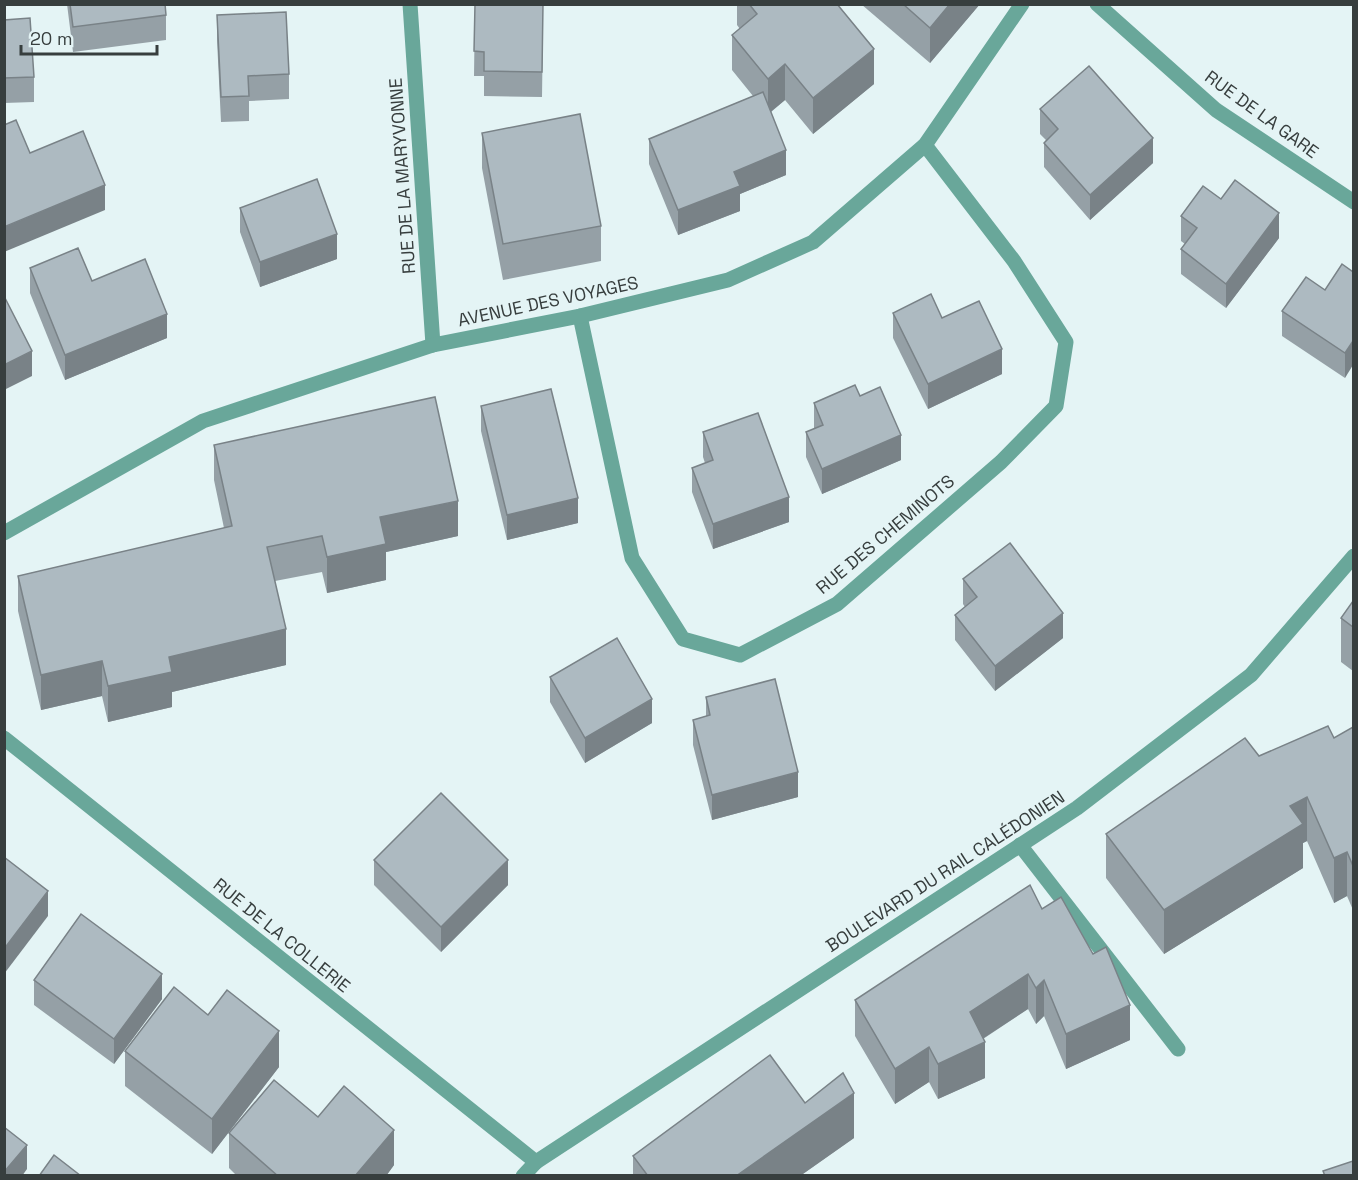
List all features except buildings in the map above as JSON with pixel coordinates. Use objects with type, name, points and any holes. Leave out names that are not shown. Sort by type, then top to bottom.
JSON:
[{"type":"street","name":"RUE DE LA MARYVONNE","points":[[410,4],[433,345]]},
{"type":"street","name":"AVENUE DES VOYAGES","points":[[4,533],[203,421],[433,345],[580,316],[728,280],[813,242],[925,145],[1022,4]]},
{"type":"street","name":"RUE DE LA GARE","points":[[1097,4],[1216,110],[1353,202]]},
{"type":"street","name":"RUE DES CHEMINOTS","points":[[580,316],[632,558],[683,639],[740,655],[837,604],[1001,462],[1056,406],[1066,342],[1014,261],[925,145]]},
{"type":"street","name":"BOULEVARD DU RAIL CALÉDONIEN","points":[[523,1176],[536,1162],[1077,808],[1251,675],[1353,556]]},
{"type":"street","name":"RUE DE LA COLLERIE","points":[[4,738],[536,1162]]},
{"type":"street","points":[[1020,846],[1178,1049]]}]
